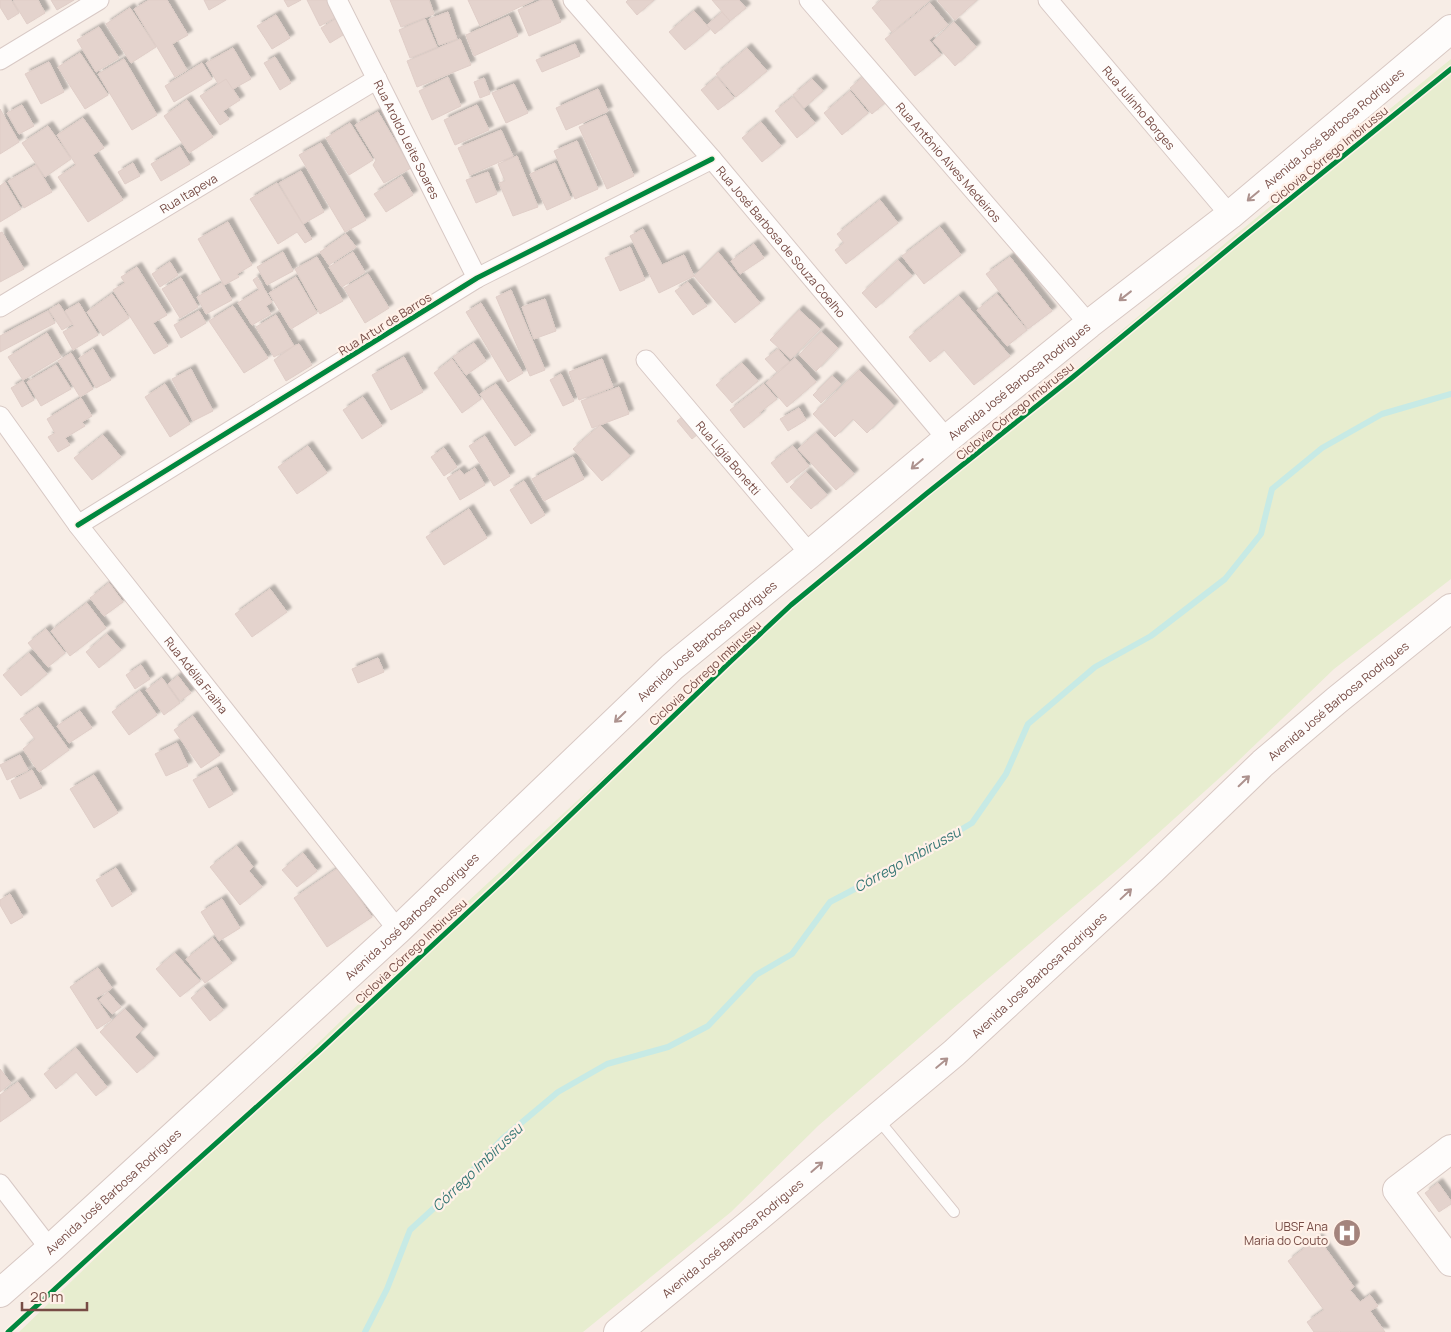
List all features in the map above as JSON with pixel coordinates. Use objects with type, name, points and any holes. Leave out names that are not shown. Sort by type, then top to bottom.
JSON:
[{"type":"main road","name":"Avenida José Barbosa Rodrigues","points":[[0,1293],[398,930],[672,666],[1089,324],[1230,215],[1451,29]]},
{"type":"main road","name":"Avenida José Barbosa Rodrigues","points":[[618,1332],[954,1053],[1153,869],[1263,763],[1337,700],[1451,608]]},
{"type":"main road","points":[[1451,1150],[1397,1190],[1451,1262]]},
{"type":"street","points":[[0,60],[99,0]]},
{"type":"street","name":"Rua Aroldo Leite Soares","points":[[337,0],[477,278]]},
{"type":"street","name":"Rua José Barbosa de Souza Coelho","points":[[573,0],[712,158],[947,439]]},
{"type":"street","name":"Rua Antônio Alves Medeiros","points":[[809,0],[1089,324]]},
{"type":"street","name":"Rua Julinho Borges","points":[[1048,0],[1230,215]]},
{"type":"street","name":"Rua Itapeva","points":[[0,308],[377,79]]},
{"type":"street","name":"Rua Artur de Barros","points":[[78,525],[477,278],[712,158]]},
{"type":"street","name":"Rua Lígia Bonetti","points":[[646,360],[810,554]]},
{"type":"street","name":"Rua Adélia Fraiha","points":[[0,416],[78,525],[398,930]]},
{"type":"street","points":[[0,1184],[50,1249]]},
{"type":"lane","points":[[876,1117],[954,1212]]},
{"type":"green space","points":[[1451,59],[1451,579],[1334,669],[1235,764],[1124,864],[958,1004],[818,1126],[731,1212],[583,1332],[19,1332],[402,962],[702,686],[808,594],[1228,241]]},
{"type":"building","points":[[0,0],[11,0],[19,13],[8,20],[0,7]]},
{"type":"building","points":[[38,0],[45,13],[27,24],[13,1]]},
{"type":"building","points":[[51,0],[74,0],[57,10]]},
{"type":"building","points":[[149,0],[167,0],[188,35],[172,44],[187,70],[175,77],[134,9]]},
{"type":"building","points":[[204,0],[226,0],[209,10]]},
{"type":"building","points":[[284,0],[301,0],[288,7]]},
{"type":"building","points":[[307,0],[327,0],[336,17],[320,26]]},
{"type":"building","points":[[390,0],[429,0],[434,14],[401,27]]},
{"type":"building","points":[[468,0],[534,0],[480,26]]},
{"type":"building","points":[[542,0],[551,0],[561,22],[529,36],[518,10]]},
{"type":"building","points":[[628,0],[654,0],[637,15],[626,2]]},
{"type":"building","points":[[712,0],[739,0],[746,8],[730,21]]},
{"type":"building","points":[[881,0],[930,0],[892,32],[872,8]]},
{"type":"building","points":[[939,0],[977,0],[955,20]]},
{"type":"building","points":[[930,3],[948,25],[929,40],[941,55],[915,76],[885,39]]},
{"type":"building","points":[[130,8],[156,47],[131,63],[106,24]]},
{"type":"building","points":[[694,11],[710,29],[685,50],[669,32]]},
{"type":"building","points":[[448,12],[457,39],[439,45],[429,19]]},
{"type":"building","points":[[722,12],[730,21],[715,34],[707,25]]},
{"type":"building","points":[[276,15],[290,38],[272,49],[257,26]]},
{"type":"building","points":[[342,15],[351,30],[330,43],[321,28]]},
{"type":"building","points":[[509,16],[518,36],[474,56],[466,35]]},
{"type":"building","points":[[425,19],[437,47],[410,58],[399,30]]},
{"type":"building","points":[[954,22],[976,47],[955,66],[933,41]]},
{"type":"building","points":[[99,27],[119,58],[96,72],[77,40]]},
{"type":"building","points":[[460,39],[471,65],[417,87],[407,61]]},
{"type":"building","points":[[575,44],[580,56],[542,72],[536,60]]},
{"type":"building","points":[[233,48],[251,79],[224,94],[206,63]]},
{"type":"building","points":[[747,48],[767,71],[736,97],[716,74]]},
{"type":"building","points":[[80,53],[108,95],[85,109],[58,67]]},
{"type":"building","points":[[275,57],[291,83],[280,90],[264,63]]},
{"type":"building","points":[[124,59],[157,115],[132,130],[98,74]]},
{"type":"building","points":[[49,62],[64,92],[41,104],[25,74]]},
{"type":"building","points":[[202,63],[212,79],[174,102],[165,86]]},
{"type":"building","points":[[864,76],[886,102],[872,114],[850,88]]},
{"type":"building","points":[[448,77],[461,106],[432,120],[419,91]]},
{"type":"building","points":[[717,77],[734,98],[718,110],[701,90]]},
{"type":"building","points":[[484,78],[490,94],[480,98],[474,82]]},
{"type":"building","points":[[226,79],[240,100],[223,111],[229,119],[220,125],[200,96]]},
{"type":"building","points":[[812,79],[823,91],[804,108],[793,95]]},
{"type":"building","points":[[514,84],[528,113],[506,123],[492,93]]},
{"type":"building","points":[[598,89],[608,111],[566,130],[556,108]]},
{"type":"building","points":[[850,91],[868,113],[842,135],[824,113]]},
{"type":"building","points":[[793,97],[815,123],[797,138],[775,111]]},
{"type":"building","points":[[187,100],[213,137],[189,153],[164,116]]},
{"type":"building","points":[[22,105],[34,126],[19,134],[7,113]]},
{"type":"building","points":[[477,105],[489,130],[455,145],[444,120]]},
{"type":"building","points":[[0,109],[19,142],[0,154]]},
{"type":"building","points":[[378,112],[411,168],[384,183],[373,165],[376,160],[355,125]]},
{"type":"building","points":[[606,115],[634,176],[607,189],[579,127]]},
{"type":"building","points":[[83,118],[104,148],[93,155],[123,200],[88,222],[58,177],[76,165],[57,135]]},
{"type":"building","points":[[761,122],[781,146],[762,162],[742,138]]},
{"type":"building","points":[[350,123],[373,160],[349,175],[326,138]]},
{"type":"building","points":[[48,126],[71,159],[45,177],[22,143]]},
{"type":"building","points":[[501,130],[513,156],[470,175],[458,148]]},
{"type":"building","points":[[577,141],[598,189],[575,199],[554,151]]},
{"type":"building","points":[[321,143],[366,220],[345,232],[299,155]]},
{"type":"building","points":[[180,147],[190,164],[161,181],[151,164]]},
{"type":"building","points":[[517,156],[538,207],[513,216],[499,183],[505,181],[498,164]]},
{"type":"building","points":[[133,163],[140,176],[125,184],[118,172]]},
{"type":"building","points":[[555,163],[571,199],[547,210],[530,174]]},
{"type":"building","points":[[36,165],[52,192],[24,208],[8,181]]},
{"type":"building","points":[[301,171],[324,212],[303,224],[279,183]]},
{"type":"building","points":[[488,172],[497,194],[476,203],[466,180]]},
{"type":"building","points":[[402,176],[413,195],[386,212],[374,194]]},
{"type":"building","points":[[5,182],[21,209],[0,222],[0,186]]},
{"type":"building","points":[[277,183],[312,239],[305,243],[297,232],[278,244],[250,199]]},
{"type":"building","points":[[880,200],[898,223],[846,264],[835,250],[844,243],[837,234]]},
{"type":"building","points":[[228,222],[252,265],[237,274],[239,277],[224,285],[198,239]]},
{"type":"building","points":[[940,227],[961,255],[924,284],[902,256]]},
{"type":"building","points":[[643,229],[662,265],[684,255],[694,276],[659,293],[630,236]]},
{"type":"building","points":[[2,232],[24,269],[0,282],[0,233]]},
{"type":"building","points":[[346,234],[356,247],[329,265],[320,252]]},
{"type":"building","points":[[754,244],[764,258],[740,274],[731,261]]},
{"type":"building","points":[[630,247],[645,280],[620,291],[605,258]]},
{"type":"building","points":[[283,252],[293,271],[267,285],[257,267]]},
{"type":"building","points":[[353,252],[365,272],[342,287],[329,267]]},
{"type":"building","points":[[718,252],[760,303],[735,323],[694,276]]},
{"type":"building","points":[[317,257],[343,301],[320,314],[295,269]]},
{"type":"building","points":[[1010,257],[1052,311],[1028,329],[986,274]]},
{"type":"building","points":[[898,260],[912,276],[876,308],[862,293]]},
{"type":"building","points":[[170,262],[178,275],[160,287],[152,274]]},
{"type":"building","points":[[137,267],[167,315],[153,323],[168,346],[154,354],[113,290],[125,283],[121,277]]},
{"type":"building","points":[[368,274],[389,308],[365,323],[344,288]]},
{"type":"building","points":[[257,277],[272,302],[266,306],[271,314],[252,325],[238,303],[259,290],[253,280]]},
{"type":"building","points":[[296,277],[317,313],[291,329],[269,293]]},
{"type":"building","points":[[181,278],[198,307],[180,318],[162,289]]},
{"type":"building","points":[[688,282],[707,306],[693,315],[675,291]]},
{"type":"building","points":[[222,283],[232,300],[206,314],[197,297]]},
{"type":"building","points":[[511,290],[545,370],[530,376],[496,297]]},
{"type":"building","points":[[112,294],[129,318],[103,336],[87,312]]},
{"type":"building","points":[[997,294],[1027,330],[1007,346],[977,310]]},
{"type":"building","points":[[959,296],[1010,356],[974,385],[944,350],[930,362],[909,337]]},
{"type":"building","points":[[545,299],[556,331],[534,339],[522,307]]},
{"type":"building","points":[[79,303],[98,335],[73,350],[63,332],[74,326],[65,311]]},
{"type":"building","points":[[481,303],[523,373],[508,382],[466,312]]},
{"type":"building","points":[[59,304],[72,324],[62,330],[49,310]]},
{"type":"building","points":[[233,306],[268,358],[244,373],[209,321]]},
{"type":"building","points":[[799,310],[820,329],[791,359],[770,340]]},
{"type":"building","points":[[48,311],[55,323],[0,352],[0,336]]},
{"type":"building","points":[[199,311],[206,323],[181,338],[174,325]]},
{"type":"building","points":[[276,315],[294,346],[274,357],[256,327]]},
{"type":"building","points":[[821,332],[838,348],[816,371],[799,355]]},
{"type":"building","points":[[47,333],[61,357],[23,380],[8,357]]},
{"type":"building","points":[[474,343],[486,361],[466,375],[453,357]]},
{"type":"building","points":[[299,344],[312,365],[286,381],[274,360]]},
{"type":"building","points":[[93,349],[111,380],[96,388],[79,358]]},
{"type":"building","points":[[778,349],[789,362],[777,372],[765,359]]},
{"type":"building","points":[[71,353],[93,389],[80,397],[58,361]]},
{"type":"building","points":[[404,357],[423,392],[391,410],[372,375]]},
{"type":"building","points":[[795,358],[816,382],[787,407],[766,383]]},
{"type":"building","points":[[452,359],[481,399],[462,413],[434,373]]},
{"type":"building","points":[[602,359],[613,387],[579,400],[569,372]]},
{"type":"building","points":[[742,363],[758,381],[732,403],[716,385]]},
{"type":"building","points":[[56,365],[71,389],[41,406],[27,382]]},
{"type":"building","points":[[191,369],[213,411],[193,421],[172,379]]},
{"type":"building","points":[[859,370],[894,406],[867,433],[853,419],[835,437],[813,414]]},
{"type":"building","points":[[561,374],[574,401],[563,406],[550,380]]},
{"type":"building","points":[[832,376],[841,384],[821,403],[813,395]]},
{"type":"building","points":[[23,381],[34,400],[22,407],[11,388]]},
{"type":"building","points":[[165,384],[190,424],[170,437],[145,397]]},
{"type":"building","points":[[496,384],[531,435],[515,446],[480,394]]},
{"type":"building","points":[[764,384],[777,399],[744,428],[730,410]]},
{"type":"building","points":[[619,387],[629,414],[592,428],[581,401]]},
{"type":"building","points":[[363,397],[382,426],[362,439],[343,410]]},
{"type":"building","points":[[81,398],[92,416],[82,422],[85,426],[65,438],[70,445],[58,452],[48,437],[55,433],[47,419]]},
{"type":"building","points":[[799,408],[806,420],[788,431],[780,419]]},
{"type":"building","points":[[687,413],[703,430],[692,439],[677,421]]},
{"type":"building","points":[[600,425],[630,456],[602,481],[573,449]]},
{"type":"building","points":[[816,433],[854,474],[836,490],[798,449]]},
{"type":"building","points":[[103,435],[121,457],[92,480],[74,458]]},
{"type":"building","points":[[485,436],[510,476],[494,486],[469,446]]},
{"type":"building","points":[[308,446],[327,473],[297,494],[278,467]]},
{"type":"building","points":[[793,446],[809,466],[787,483],[771,463]]},
{"type":"building","points":[[444,448],[457,467],[444,476],[431,457]]},
{"type":"building","points":[[573,457],[584,479],[544,501],[532,479]]},
{"type":"building","points":[[475,468],[485,485],[460,500],[447,478],[460,470],[464,475]]},
{"type":"building","points":[[806,472],[827,495],[811,509],[790,487]]},
{"type":"building","points":[[524,481],[545,515],[531,524],[510,490]]},
{"type":"building","points":[[469,509],[487,538],[444,565],[426,537]]},
{"type":"building","points":[[109,583],[123,602],[104,616],[90,598]]},
{"type":"building","points":[[270,589],[287,612],[252,637],[235,614]]},
{"type":"building","points":[[87,603],[106,628],[70,656],[51,631]]},
{"type":"building","points":[[46,629],[65,653],[48,667],[28,643]]},
{"type":"building","points":[[107,634],[121,650],[99,668],[86,652]]},
{"type":"building","points":[[29,653],[47,674],[21,696],[3,675]]},
{"type":"building","points":[[378,658],[384,672],[358,683],[352,669]]},
{"type":"building","points":[[141,665],[150,679],[135,689],[126,675]]},
{"type":"building","points":[[178,676],[191,693],[180,701],[168,684]]},
{"type":"building","points":[[162,678],[180,703],[164,715],[146,690]]},
{"type":"building","points":[[140,691],[157,715],[129,735],[112,712]]},
{"type":"building","points":[[38,707],[69,750],[39,772],[23,749],[35,739],[20,719]]},
{"type":"building","points":[[80,711],[92,728],[69,743],[57,726]]},
{"type":"building","points":[[193,716],[220,755],[201,768],[174,730]]},
{"type":"building","points":[[177,743],[188,766],[166,776],[155,754]]},
{"type":"building","points":[[20,755],[28,770],[7,780],[0,765]]},
{"type":"building","points":[[217,767],[233,794],[209,808],[193,780]]},
{"type":"building","points":[[32,770],[42,788],[20,799],[11,781]]},
{"type":"building","points":[[94,775],[118,813],[94,828],[70,789]]},
{"type":"building","points":[[237,846],[253,867],[249,871],[262,887],[240,905],[210,867]]},
{"type":"building","points":[[303,853],[317,871],[297,887],[282,870]]},
{"type":"building","points":[[116,868],[132,894],[112,907],[96,880]]},
{"type":"building","points":[[338,868],[372,917],[327,947],[294,898]]},
{"type":"building","points":[[10,894],[23,917],[11,924],[0,905],[0,900]]},
{"type":"building","points":[[222,899],[240,928],[219,941],[201,912]]},
{"type":"building","points":[[213,938],[232,963],[205,983],[186,959]]},
{"type":"building","points":[[175,953],[200,981],[180,997],[156,969]]},
{"type":"building","points":[[98,968],[112,988],[96,998],[111,1020],[97,1029],[70,987]]},
{"type":"building","points":[[204,987],[223,1010],[210,1021],[191,998]]},
{"type":"building","points":[[108,992],[121,1007],[112,1014],[99,1000]]},
{"type":"building","points":[[125,1009],[143,1029],[135,1037],[154,1058],[137,1073],[100,1032]]},
{"type":"building","points":[[76,1048],[107,1087],[96,1096],[76,1072],[56,1089],[44,1074]]},
{"type":"building","points":[[0,1069],[11,1083],[0,1092]]},
{"type":"building","points":[[18,1082],[31,1100],[0,1122],[0,1095]]},
{"type":"building","points":[[1438,1183],[1451,1201],[1451,1204],[1439,1212],[1425,1193]]},
{"type":"building","points":[[1318,1238],[1354,1287],[1350,1290],[1360,1302],[1370,1295],[1378,1306],[1370,1311],[1385,1332],[1314,1332],[1307,1322],[1324,1310],[1288,1261]]},
{"type":"waterway","name":"Córrego Imbirussu","points":[[365,1332],[387,1289],[410,1230],[457,1187],[502,1139],[558,1092],[607,1064],[668,1047],[708,1026],[756,975],[792,954],[830,902],[906,862],[972,823],[1006,774],[1028,724],[1095,667],[1151,636],[1225,579],[1261,534],[1272,489],[1322,448],[1382,414],[1451,394]]},
{"type":"cycle path","name":"Ciclovia Córrego Imbirussu","points":[[8,1332],[320,1050],[509,874],[791,605],[1451,69]]},
{"type":"cycle path","points":[[78,525],[477,278],[712,159]]},
{"type":"place","name":"UBSF Ana Maria do Couto","points":[[1347,1233]]}]
